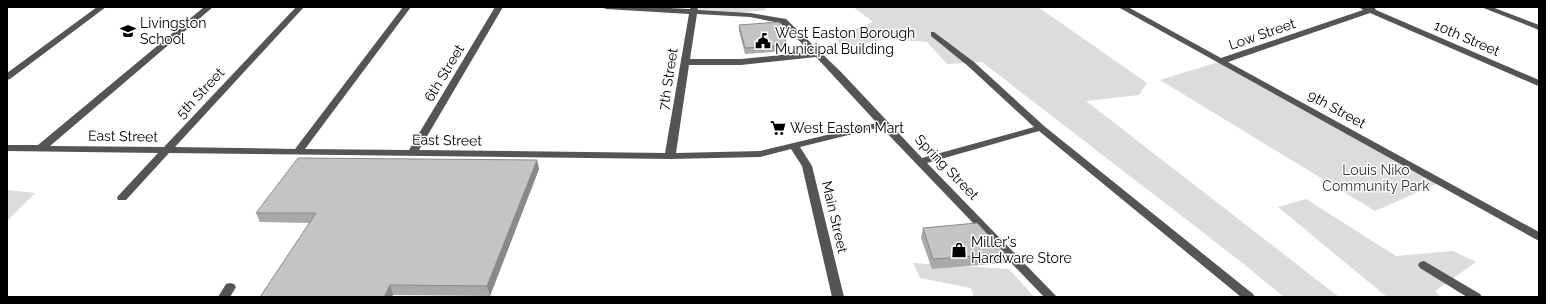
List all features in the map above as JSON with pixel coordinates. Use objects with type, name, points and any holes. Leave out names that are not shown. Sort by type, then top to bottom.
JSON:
[{"type":"street","points":[[7,77],[102,7]]},
{"type":"street","points":[[40,149],[208,7]]},
{"type":"street","name":"5th Street","points":[[122,198],[300,7]]},
{"type":"street","points":[[298,152],[406,7]]},
{"type":"street","name":"6th Street","points":[[412,154],[500,7]]},
{"type":"street","name":"Spring Street","points":[[606,7],[694,10],[750,15],[783,21],[817,54],[1051,297]]},
{"type":"street","name":"9th Street","points":[[1122,7],[1539,236]]},
{"type":"street","name":"Low Street","points":[[1222,61],[1366,8],[1378,7]]},
{"type":"street","points":[[1485,7],[1539,28]]},
{"type":"street","name":"10th Street","points":[[1366,8],[1539,83]]},
{"type":"street","name":"7th Street","points":[[670,156],[694,10]]},
{"type":"street","points":[[934,34],[972,64],[1041,128],[1249,297]]},
{"type":"street","points":[[685,62],[741,62],[817,54]]},
{"type":"street","name":"East Street","points":[[7,148],[412,154],[670,156],[760,154],[795,147],[883,124]]},
{"type":"street","points":[[921,162],[1041,128]]},
{"type":"street","name":"Main Street","points":[[795,147],[808,166],[838,297]]},
{"type":"street","points":[[1424,265],[1476,297]]},
{"type":"green space","points":[[694,7],[763,7],[766,10],[728,14],[693,13]]},
{"type":"green space","points":[[853,7],[1038,7],[1147,83],[1139,95],[1086,101],[1339,297],[1284,297],[1240,261],[982,62],[947,64],[927,42],[886,39],[843,49],[835,37],[873,22]]},
{"type":"green space","name":"Louis Niko Community Park","points":[[1222,61],[1441,182],[1375,211],[1160,80]]},
{"type":"green space","points":[[7,190],[35,193],[7,221]]},
{"type":"green space","points":[[1306,199],[1396,256],[1453,251],[1476,262],[1435,291],[1441,297],[1387,297],[1278,207]]},
{"type":"green space","points":[[913,263],[1009,269],[1034,297],[974,297],[971,288],[920,278]]},
{"type":"building","name":"West Easton Borough Municipal Building","points":[[779,22],[787,45],[745,48],[739,25]]},
{"type":"building","points":[[298,158],[537,160],[487,286],[390,285],[384,297],[260,297],[316,213],[256,213]]},
{"type":"building","name":"Miller's Hardware Store","points":[[977,223],[1006,254],[933,259],[923,228]]},
{"type":"place","name":"Livingston School","points":[[128,31]]},
{"type":"place","name":"West Easton Borough Municipal Building","points":[[763,41]]},
{"type":"place","name":"West Easton Mart","points":[[778,128]]},
{"type":"place","name":"Miller's Hardware Store","points":[[959,250]]}]
